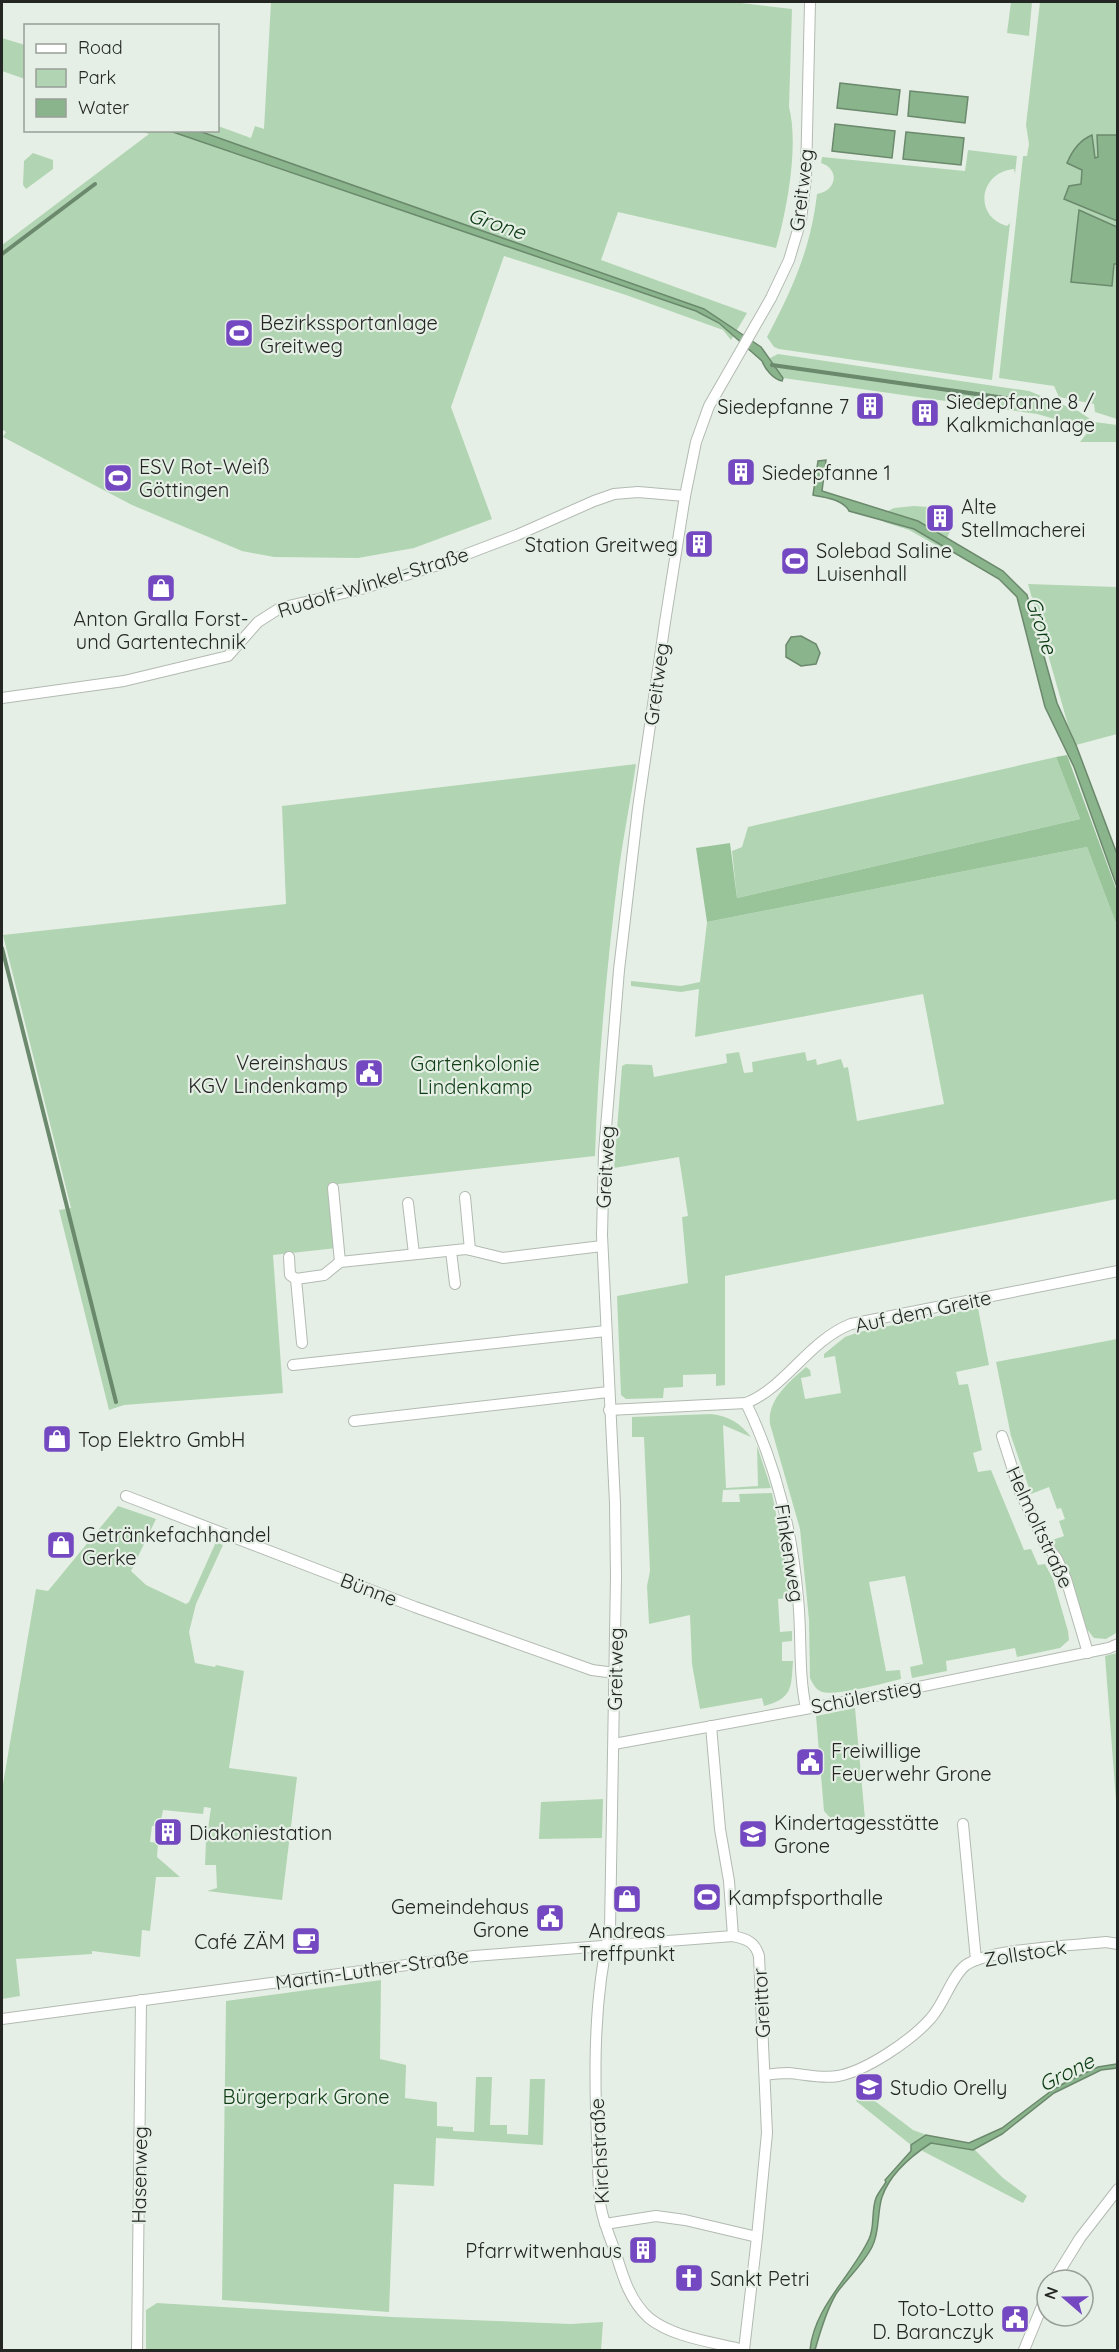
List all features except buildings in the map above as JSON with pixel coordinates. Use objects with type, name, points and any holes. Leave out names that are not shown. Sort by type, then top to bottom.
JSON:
[{"type":"street","name":"Greitweg","points":[[606,1945],[610,1929],[614,1744],[615,1503],[602,1246],[604,1152],[619,970],[638,808],[685,496],[696,442],[710,406],[771,298],[789,260],[801,220],[806,177],[810,2]]},
{"type":"street","name":"Rudolf-Winkel-Straße","points":[[2,698],[124,681],[228,656],[258,622],[280,608],[361,589],[438,565],[604,497],[623,492],[685,496]]},
{"type":"street","points":[[333,1188],[340,1262]]},
{"type":"street","points":[[465,1197],[470,1250]]},
{"type":"street","points":[[408,1203],[414,1254]]},
{"type":"street","points":[[289,1257],[290,1275],[296,1279],[324,1275],[340,1262],[414,1254],[470,1250],[503,1258],[602,1246]]},
{"type":"street","points":[[451,1251],[455,1284]]},
{"type":"street","name":"Auf dem Greite","points":[[609,1410],[746,1403],[766,1393],[822,1341],[851,1324],[1118,1271]]},
{"type":"street","points":[[296,1279],[302,1343]]},
{"type":"street","points":[[293,1365],[606,1331]]},
{"type":"street","points":[[354,1421],[608,1392]]},
{"type":"street","name":"Finkenweg","points":[[746,1403],[771,1460],[790,1534],[798,1600],[802,1683],[806,1708]]},
{"type":"street","name":"Helmoltstraße","points":[[1002,1436],[1020,1492],[1045,1543],[1058,1559],[1066,1579],[1088,1653]]},
{"type":"street","name":"Bünne","points":[[126,1496],[415,1607],[592,1670],[615,1673]]},
{"type":"street","name":"Schülerstieg","points":[[614,1744],[1088,1653],[1118,1644]]},
{"type":"street","points":[[711,1726],[738,1937]]},
{"type":"street","points":[[963,1824],[976,1960]]},
{"type":"street","name":"Martin-Luther-Straße","points":[[2,2019],[474,1956],[738,1937]]},
{"type":"street","name":"Greittor","points":[[738,1937],[756,1947],[759,1956],[767,2133],[758,2237],[744,2350]]},
{"type":"street","name":"Zollstock","points":[[765,2075],[788,2073],[839,2076],[870,2063],[911,2037],[930,2019],[945,1999],[961,1970],[976,1960],[996,1954],[1106,1942],[1118,1944]]},
{"type":"street","name":"Kirchstraße","points":[[606,1945],[602,1961],[595,2077],[600,2202],[623,2277],[633,2300],[649,2318],[668,2329],[744,2350]]},
{"type":"street","name":"Hasenweg","points":[[137,2350],[141,2000]]},
{"type":"street","points":[[1061,2268],[1080,2238],[1118,2189]]},
{"type":"street","points":[[605,2224],[656,2216],[758,2237]]},
{"type":"street","points":[[1024,2350],[1035,2323]]},
{"type":"green space","name":"Bezirkssportanlage Greitweg","points":[[271,2],[733,2],[792,9],[789,107],[792,122],[792,158],[788,197],[776,248],[618,212],[601,260],[747,313],[731,340],[723,330],[626,295],[504,256],[451,407],[492,519],[414,548],[358,558],[274,557],[242,551],[132,505],[3,437],[6,432],[2,429],[2,245],[149,134],[143,132],[219,132],[219,126],[251,138],[255,126],[264,129]]},
{"type":"green space","points":[[1011,2],[1032,2],[1029,36],[1007,33]]},
{"type":"green space","points":[[1040,2],[1117,2],[1117,419],[1095,412],[1094,404],[1059,397],[1054,386],[999,378],[1023,156],[1027,156],[1029,144],[1026,125]]},
{"type":"green space","points":[[2,38],[24,45],[24,79],[2,71]]},
{"type":"green space","points":[[968,150],[1017,156],[1015,174],[1014,169],[1002,172],[993,178],[987,186],[985,195],[985,205],[989,214],[996,221],[1007,226],[1010,223],[992,380],[774,347],[767,337],[785,302],[805,251],[817,194],[829,189],[834,180],[831,170],[821,163],[822,157],[965,171]]},
{"type":"green space","points":[[33,153],[53,160],[53,169],[26,189],[23,185],[24,161]]},
{"type":"green space","points":[[778,354],[1029,391],[1078,411],[1095,422],[1117,425],[1117,442],[1080,442],[1090,429],[1037,414],[783,378],[770,358]]},
{"type":"green space","points":[[928,507],[926,525],[951,528],[943,549],[909,530],[884,522],[888,511],[894,508]]},
{"type":"green space","points":[[1028,584],[1117,587],[1117,734],[1076,745],[1068,725]]},
{"type":"green space","points":[[1056,757],[1080,819],[737,898],[732,851],[742,847],[748,827]]},
{"type":"green space","name":"Gartenkolonie Lindenkamp","points":[[636,764],[619,868],[611,940],[601,1048],[595,1156],[330,1185],[337,1248],[273,1255],[283,1393],[124,1405],[109,1410],[59,1210],[71,1208],[3,935],[286,904],[282,806]]},
{"type":"green space","points":[[1087,847],[1117,926],[1117,1199],[725,1276],[725,1385],[716,1386],[716,1374],[683,1375],[683,1387],[664,1388],[663,1398],[626,1399],[621,1395],[617,1296],[688,1283],[682,1217],[688,1216],[679,1157],[614,1168],[622,1066],[626,1064],[652,1065],[654,1077],[727,1063],[726,1054],[739,1052],[744,1073],[753,1072],[752,1062],[805,1052],[807,1061],[816,1059],[817,1065],[841,1059],[844,1068],[848,1067],[857,1121],[944,1104],[923,994],[695,1037],[699,989],[681,992],[631,986],[631,981],[681,986],[700,982],[707,922]]},
{"type":"green space","points":[[978,1308],[989,1365],[956,1372],[959,1385],[968,1384],[982,1450],[973,1453],[978,1472],[991,1470],[1024,1550],[1031,1549],[1038,1565],[1045,1564],[1053,1579],[1069,1640],[1060,1648],[1017,1657],[1015,1648],[946,1661],[947,1671],[912,1678],[910,1667],[923,1664],[905,1576],[869,1582],[886,1671],[900,1670],[901,1679],[849,1691],[822,1692],[816,1688],[810,1678],[809,1620],[800,1529],[770,1424],[772,1407],[780,1392],[806,1367],[810,1370],[811,1376],[801,1378],[805,1399],[841,1393],[835,1356],[824,1358],[824,1354],[845,1337],[859,1332]]},
{"type":"green space","points":[[1117,1339],[1118,1632],[1106,1639],[1094,1638],[1085,1627],[1069,1574],[1052,1540],[1064,1536],[1059,1521],[1065,1519],[1061,1508],[1057,1509],[1049,1487],[1031,1494],[1011,1436],[996,1362]]},
{"type":"green space","points":[[711,1414],[734,1421],[751,1437],[723,1425],[726,1488],[758,1486],[757,1446],[771,1488],[723,1490],[722,1502],[740,1502],[739,1494],[772,1493],[785,1561],[789,1598],[778,1599],[780,1632],[792,1631],[792,1641],[782,1642],[782,1661],[793,1661],[791,1685],[789,1691],[780,1699],[764,1706],[762,1698],[700,1709],[692,1664],[690,1615],[649,1624],[647,1586],[650,1571],[644,1437],[632,1437],[632,1417]]},
{"type":"green space","points":[[118,1506],[156,1519],[131,1571],[146,1585],[186,1604],[189,1602],[216,1542],[223,1545],[196,1604],[189,1632],[195,1663],[244,1671],[229,1768],[297,1777],[282,1900],[207,1891],[217,1888],[216,1865],[205,1865],[211,1808],[204,1807],[203,1814],[163,1810],[160,1826],[152,1826],[150,1842],[158,1843],[157,1857],[180,1877],[156,1877],[150,1931],[142,1930],[140,1957],[92,1951],[92,1954],[16,1959],[20,1996],[2,1999],[2,1790],[36,1589],[48,1591]]},
{"type":"green space","points":[[1117,1653],[1118,1800],[1116,1800],[1105,1656]]},
{"type":"green space","points":[[855,1708],[865,1819],[834,1822],[824,1811],[816,1716]]},
{"type":"green space","points":[[603,1799],[602,1838],[539,1839],[541,1802]]},
{"type":"green space","name":"Bürgerpark Grone","points":[[381,1980],[380,2059],[406,2065],[405,2098],[437,2102],[437,2126],[453,2127],[453,2131],[474,2132],[476,2077],[492,2077],[490,2125],[507,2125],[507,2134],[528,2135],[530,2079],[545,2079],[543,2145],[436,2138],[434,2186],[394,2184],[389,2312],[222,2300],[226,2001]]},
{"type":"green space","points":[[863,2092],[913,2130],[935,2138],[968,2143],[1003,2178],[1027,2196],[1023,2203],[911,2145],[856,2101]]},
{"type":"green space","points":[[157,2303],[392,2317],[571,2324],[603,2322],[601,2350],[146,2350],[146,2310]]},
{"type":"shaded area","points":[[1067,755],[1117,891],[1117,926],[1087,847],[707,922],[696,848],[730,843],[737,898],[1080,819],[1056,757]]},
{"type":"water","points":[[840,83],[900,90],[897,115],[837,108]]},
{"type":"water","points":[[910,91],[968,97],[965,123],[908,116]]},
{"type":"water","points":[[835,124],[895,131],[892,158],[832,151]]},
{"type":"water","points":[[173,132],[202,132],[704,309],[761,347],[783,378],[782,381],[773,376],[762,361],[719,323],[696,311]]},
{"type":"water","points":[[906,132],[964,138],[961,165],[903,159]]},
{"type":"water","points":[[1092,135],[1095,158],[1098,157],[1097,135],[1117,135],[1117,221],[1064,199],[1069,186],[1081,184],[1082,170],[1067,163],[1077,146]]},
{"type":"water","points":[[1079,210],[1117,227],[1117,264],[1114,264],[1112,286],[1071,282]]},
{"type":"water","points":[[826,460],[822,491],[918,521],[1003,571],[1027,595],[1057,703],[1076,745],[1117,854],[1117,887],[1074,767],[1045,707],[1017,597],[999,579],[914,529],[849,511],[838,501],[813,495],[818,461]]},
{"type":"water","points":[[801,636],[816,644],[820,653],[816,664],[801,666],[786,657],[786,645],[791,637]]},
{"type":"water","points":[[1117,2064],[1117,2068],[1101,2070],[1054,2093],[1002,2134],[973,2150],[931,2143],[909,2159],[890,2180],[882,2197],[872,2247],[836,2294],[826,2314],[815,2350],[810,2350],[818,2320],[869,2239],[877,2196],[885,2180],[911,2151],[911,2145],[926,2135],[969,2143],[1002,2128],[1066,2082],[1098,2067]]},
{"type":"waterway","points":[[2,254],[95,184]]},
{"type":"waterway","points":[[772,365],[1026,401]]},
{"type":"waterway","points":[[2,948],[116,1402]]},
{"type":"place","name":"Bezirkssportanlage Greitweg","points":[[239,333]]},
{"type":"place","name":"Siedepfanne 7","points":[[870,406]]},
{"type":"place","name":"Siedepfanne 8 / Kalkmichanlage","points":[[925,413]]},
{"type":"place","name":"Siedepfanne 1","points":[[741,472]]},
{"type":"place","name":"ESV Rot–Weìß Göttingen","points":[[118,478]]},
{"type":"place","name":"Alte Stellmacherei","points":[[940,518]]},
{"type":"place","name":"Station Greitweg","points":[[699,544]]},
{"type":"place","name":"Solebad Saline Luisenhall","points":[[795,561]]},
{"type":"place","name":"Anton Gralla Forst- und Gartentechnik","points":[[161,588]]},
{"type":"place","name":"Vereinshaus KGV Lindenkamp","points":[[369,1073]]},
{"type":"place","name":"Top Elektro GmbH","points":[[57,1439]]},
{"type":"place","name":"Getränkefachhandel Gerke","points":[[61,1545]]},
{"type":"place","name":"Freiwillige Feuerwehr Grone","points":[[810,1762]]},
{"type":"place","name":"Diakoniestation","points":[[168,1832]]},
{"type":"place","name":"Kindertagesstätte Grone","points":[[753,1834]]},
{"type":"place","name":"Kampfsporthalle","points":[[707,1897]]},
{"type":"place","name":"Andreas Treffpunkt","points":[[627,1899]]},
{"type":"place","name":"Gemeindehaus Grone","points":[[550,1918]]},
{"type":"place","name":"Café ZÄM","points":[[306,1941]]},
{"type":"place","name":"Studio Orelly","points":[[869,2087]]},
{"type":"place","name":"Pfarrwitwenhaus","points":[[643,2250]]},
{"type":"place","name":"Sankt Petri","points":[[689,2278]]},
{"type":"place","name":"Toto-Lotto D. Baranczyk","points":[[1015,2319]]},
{"type":"water label","name":"Grone","points":[[497,223]]},
{"type":"water label","name":"Grone","points":[[1042,625]]},
{"type":"water label","name":"Grone","points":[[1066,2072]]}]
